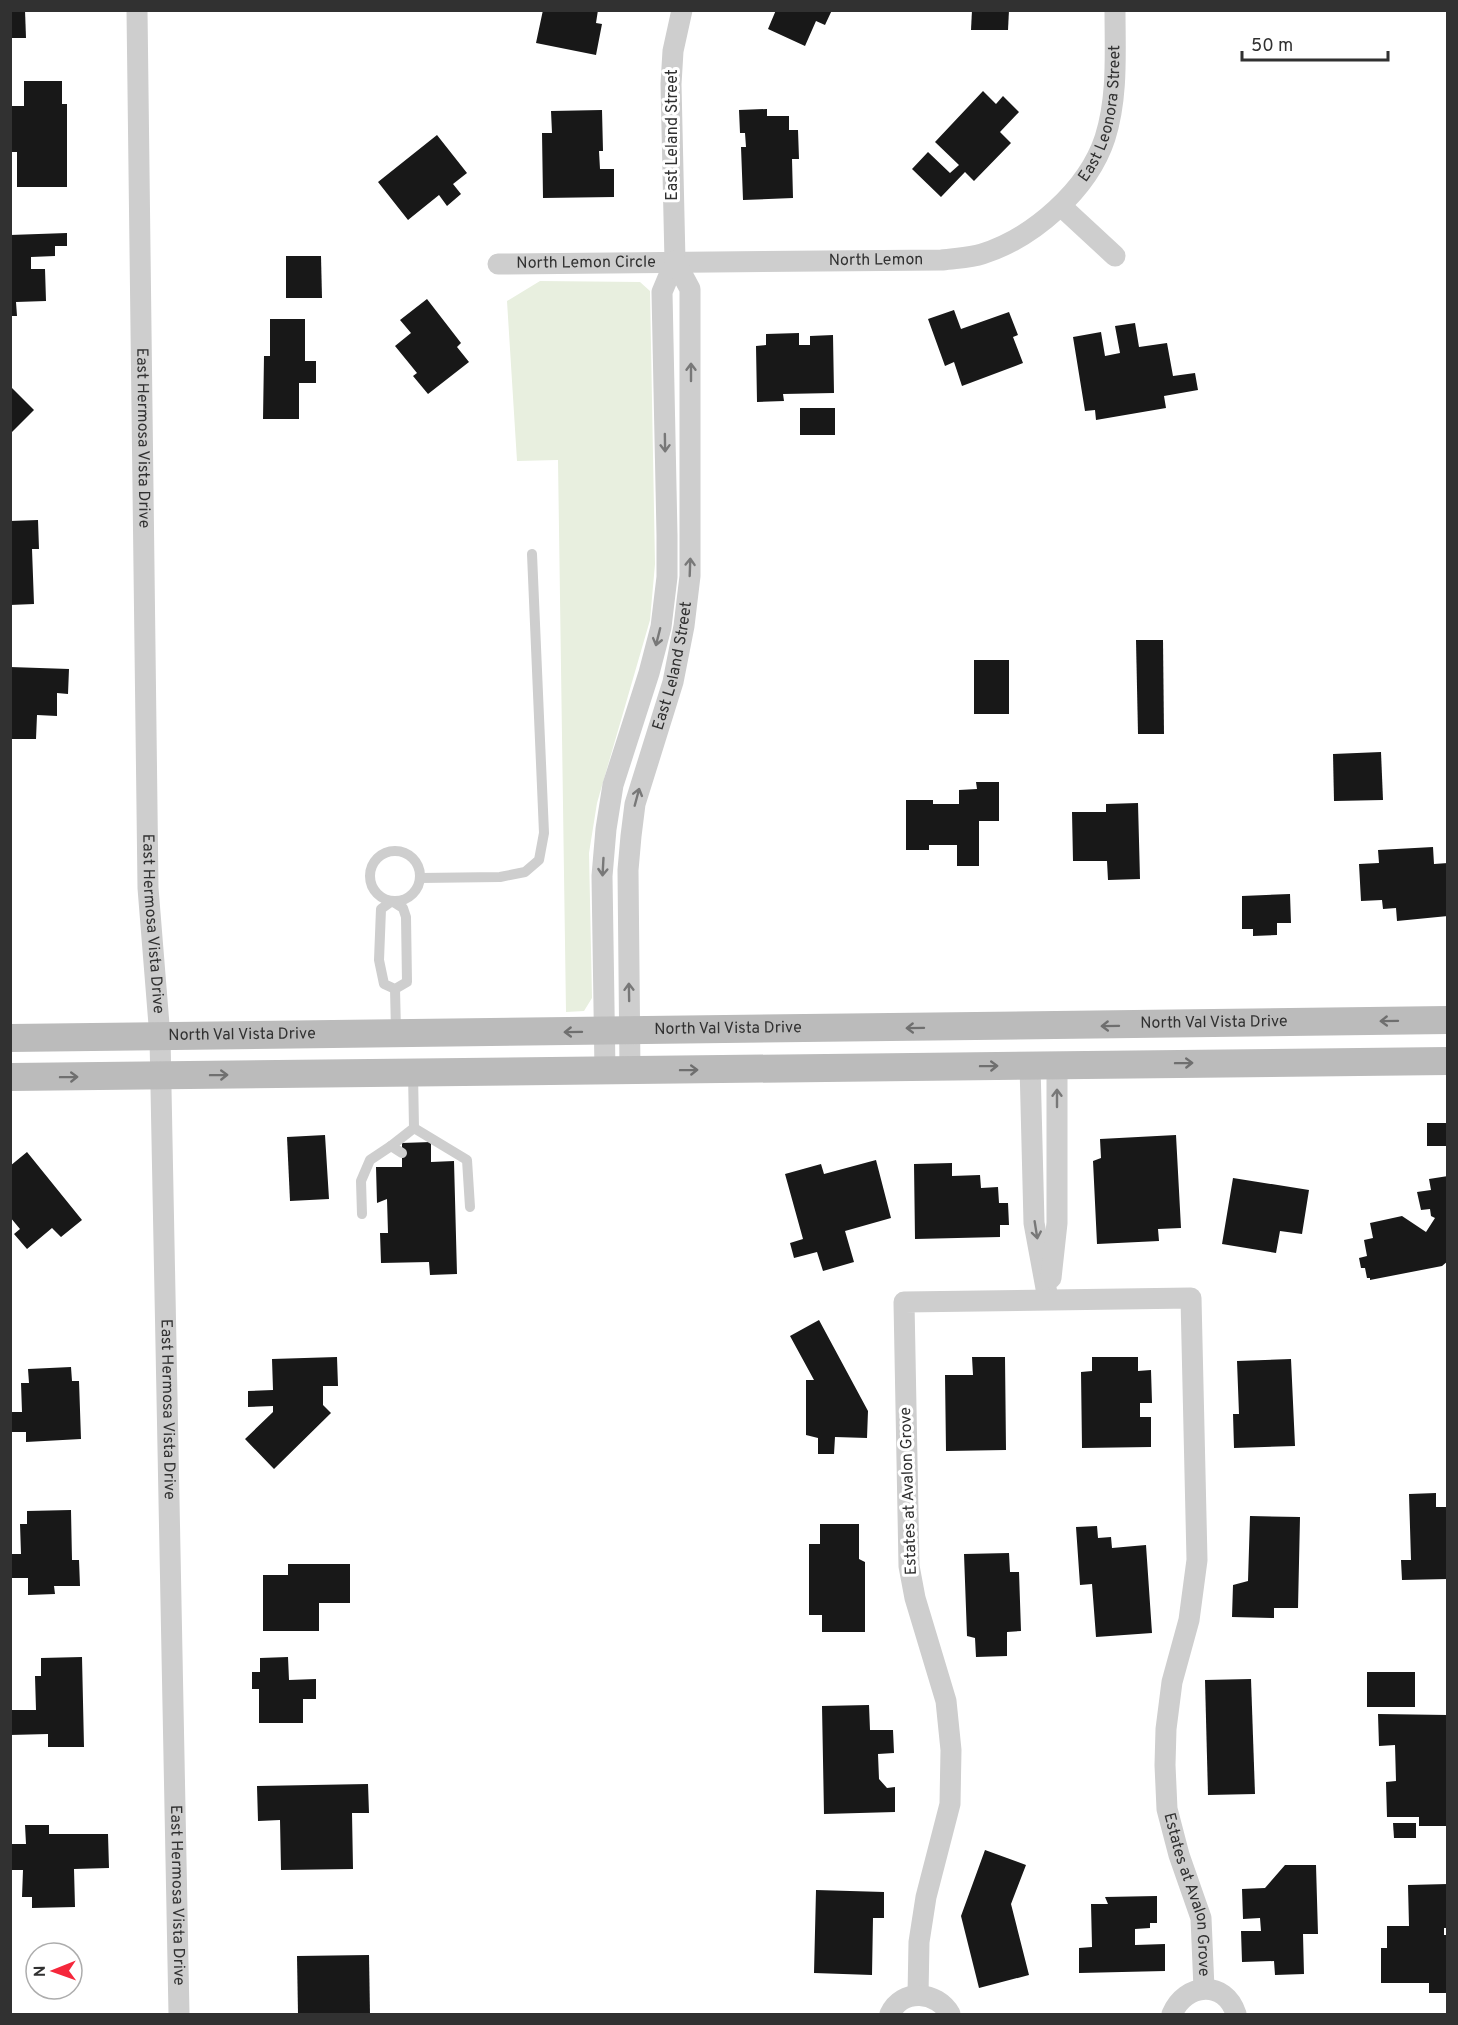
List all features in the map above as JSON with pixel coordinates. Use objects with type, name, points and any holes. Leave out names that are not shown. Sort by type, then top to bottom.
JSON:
[{"type":"main road","name":"North Val Vista Drive","points":[[10,1038],[396,1035],[1448,1020]]},
{"type":"main road","points":[[10,1077],[1448,1061]]},
{"type":"street","name":"East Hermosa Vista Drive","points":[[137,10],[148,888],[160,1037],[179,2014]]},
{"type":"street","name":"East Leland Street","points":[[618,1071],[617,1032],[635,804],[673,682],[684,626],[690,576],[690,289],[675,261],[671,84],[674,51],[682,10]]},
{"type":"street","name":"East Leonora Street","points":[[1061,206],[1091,167],[1105,139],[1112,108],[1115,10]]},
{"type":"street","name":"North Lemon","points":[[675,261],[942,260],[980,255],[1012,243],[1061,206]]},
{"type":"street","points":[[1061,206],[1115,256]]},
{"type":"street","name":"North Lemon Circle","points":[[498,264],[675,261]]},
{"type":"street","points":[[1044,1065],[1057,1142],[1057,1223],[1048,1299]]},
{"type":"street","points":[[1044,1065],[1032,1143],[1034,1223],[1048,1299]]},
{"type":"street","points":[[1032,1143],[1057,1142]]},
{"type":"street","name":"Estates at Avalon Grove","points":[[918,1995],[919,1942],[926,1897],[950,1804],[951,1750],[946,1701],[924,1629],[909,1566],[904,1302],[1191,1298],[1197,1560],[1188,1620],[1172,1682],[1166,1729],[1165,1765],[1167,1809],[1179,1855],[1201,1918],[1204,1989]]},
{"type":"street","name":"Estates at Avalon Grove","points":[[1172,2014],[1183,1997],[1204,1989],[1223,1995],[1230,2002],[1236,2014]]},
{"type":"street","points":[[890,2014],[899,2002],[918,1995],[929,1996],[938,2001],[950,2014]]},
{"type":"lane","points":[[420,878],[500,877],[525,872],[539,860],[544,833],[532,554]]},
{"type":"lane","points":[[395,989],[384,984],[379,960],[381,909],[392,901],[405,899],[411,895],[417,889],[420,878],[417,866],[407,854],[391,852],[377,859],[370,874],[371,882],[381,896],[392,901],[403,908],[406,917],[407,982],[395,989]]},
{"type":"lane","points":[[395,989],[396,1035]]},
{"type":"lane","points":[[413,1073],[414,1128]]},
{"type":"lane","points":[[362,1214],[361,1181],[370,1160],[414,1128]]},
{"type":"lane","points":[[414,1128],[467,1160],[470,1207]]},
{"type":"lane","points":[[391,1146],[402,1154]]},
{"type":"lane","points":[[431,1153],[445,1148]]},
{"type":"green space","points":[[540,281],[640,282],[650,291],[655,564],[650,620],[597,803],[589,853],[592,998],[584,1011],[566,1012],[558,460],[517,461],[507,301]]},
{"type":"building","points":[[10,10],[25,10],[26,38],[10,38]]},
{"type":"building","points":[[543,10],[598,10],[596,23],[602,24],[596,55],[536,43]]},
{"type":"building","points":[[776,10],[832,10],[825,25],[816,21],[805,46],[768,29]]},
{"type":"building","points":[[972,10],[1009,10],[1008,30],[971,30]]},
{"type":"building","points":[[24,81],[62,81],[62,104],[67,104],[67,187],[17,187],[17,152],[11,152],[11,106],[24,106]]},
{"type":"building","points":[[983,91],[996,104],[1003,96],[1019,112],[1000,132],[1011,143],[974,181],[965,172],[941,197],[912,169],[928,152],[950,173],[959,165],[935,142]]},
{"type":"building","points":[[767,109],[767,116],[789,116],[789,130],[798,130],[799,159],[792,159],[793,198],[743,200],[741,147],[746,147],[745,133],[740,133],[739,110]]},
{"type":"building","points":[[602,110],[603,151],[599,151],[600,169],[614,169],[614,197],[543,198],[542,133],[552,133],[551,111]]},
{"type":"building","points":[[437,135],[467,173],[453,184],[461,194],[447,206],[439,195],[408,220],[378,182]]},
{"type":"building","points":[[67,233],[67,246],[55,246],[55,256],[31,257],[31,269],[45,269],[46,301],[16,302],[17,316],[10,316],[10,235]]},
{"type":"building","points":[[286,256],[321,256],[322,298],[286,298]]},
{"type":"building","points":[[427,299],[461,343],[457,347],[469,362],[428,394],[413,376],[417,373],[395,346],[411,333],[400,320]]},
{"type":"building","points":[[954,310],[961,329],[1009,312],[1018,335],[1013,337],[1023,363],[962,386],[954,362],[945,366],[928,319]]},
{"type":"building","points":[[270,319],[305,319],[305,361],[316,361],[316,383],[299,383],[299,419],[263,419],[264,356],[270,356]]},
{"type":"building","points":[[1135,323],[1139,347],[1167,343],[1173,376],[1195,373],[1198,390],[1164,396],[1166,408],[1096,420],[1095,410],[1085,411],[1073,337],[1101,332],[1105,356],[1120,353],[1115,326]]},
{"type":"building","points":[[799,333],[799,345],[810,345],[810,336],[833,335],[834,393],[783,394],[784,401],[757,402],[756,346],[766,345],[766,334]]},
{"type":"building","points":[[10,386],[34,410],[10,434]]},
{"type":"building","points":[[800,408],[835,408],[835,435],[800,435]]},
{"type":"building","points":[[38,520],[39,549],[32,549],[34,604],[10,605],[10,521]]},
{"type":"building","points":[[1136,640],[1163,640],[1164,734],[1138,734]]},
{"type":"building","points":[[974,660],[1009,660],[1009,714],[974,714]]},
{"type":"building","points":[[10,667],[69,669],[68,694],[57,693],[57,716],[37,715],[36,739],[10,739]]},
{"type":"building","points":[[1381,752],[1383,800],[1334,801],[1333,754]]},
{"type":"building","points":[[976,782],[999,782],[999,821],[979,821],[979,866],[957,866],[957,845],[929,845],[929,850],[906,850],[906,800],[933,800],[933,804],[959,804],[959,790],[977,789]]},
{"type":"building","points":[[1138,803],[1140,879],[1108,880],[1107,861],[1073,861],[1072,812],[1106,812],[1106,804]]},
{"type":"building","points":[[1433,847],[1434,864],[1448,863],[1448,916],[1397,921],[1396,908],[1383,909],[1382,900],[1361,901],[1359,864],[1379,863],[1378,850]]},
{"type":"building","points":[[1290,894],[1291,923],[1277,923],[1277,935],[1253,936],[1253,929],[1242,929],[1242,896]]},
{"type":"building","points":[[1427,1123],[1448,1123],[1448,1146],[1427,1146]]},
{"type":"building","points":[[325,1135],[329,1199],[290,1201],[287,1137]]},
{"type":"building","points":[[1176,1135],[1181,1228],[1158,1229],[1159,1241],[1097,1244],[1093,1161],[1101,1158],[1100,1139]]},
{"type":"building","points":[[431,1142],[431,1162],[454,1161],[457,1274],[430,1275],[429,1262],[381,1263],[380,1233],[388,1233],[387,1199],[377,1203],[376,1167],[402,1167],[402,1143]]},
{"type":"building","points":[[27,1152],[82,1220],[61,1237],[52,1228],[27,1249],[14,1234],[20,1229],[10,1217],[10,1166]]},
{"type":"building","points":[[876,1160],[891,1218],[845,1231],[854,1262],[823,1271],[817,1252],[794,1258],[790,1243],[803,1239],[785,1174],[821,1164],[824,1174]]},
{"type":"building","points":[[952,1163],[952,1176],[980,1175],[981,1188],[998,1187],[999,1203],[1008,1203],[1009,1225],[1000,1225],[1000,1237],[915,1239],[914,1164]]},
{"type":"building","points":[[1448,1176],[1448,1261],[1442,1266],[1370,1280],[1367,1278],[1365,1268],[1361,1268],[1359,1258],[1367,1256],[1364,1240],[1373,1238],[1370,1223],[1402,1216],[1426,1232],[1435,1218],[1431,1216],[1430,1209],[1421,1210],[1417,1192],[1431,1190],[1429,1179]]},
{"type":"building","points":[[1233,1178],[1309,1190],[1302,1234],[1280,1231],[1276,1253],[1222,1244]]},
{"type":"building","points":[[819,1320],[868,1411],[867,1438],[835,1437],[834,1454],[818,1454],[818,1438],[806,1435],[806,1380],[814,1380],[790,1336]]},
{"type":"building","points":[[337,1357],[338,1386],[323,1386],[323,1405],[331,1413],[274,1469],[245,1439],[273,1412],[273,1406],[248,1407],[248,1391],[273,1390],[272,1359]]},
{"type":"building","points":[[972,1357],[1005,1357],[1006,1450],[946,1451],[945,1375],[973,1375]]},
{"type":"building","points":[[1092,1357],[1138,1357],[1138,1371],[1151,1370],[1152,1403],[1140,1403],[1140,1417],[1151,1417],[1151,1447],[1082,1448],[1081,1372],[1092,1371]]},
{"type":"building","points":[[1291,1359],[1295,1446],[1234,1448],[1233,1414],[1239,1414],[1237,1361]]},
{"type":"building","points":[[71,1367],[72,1381],[79,1381],[81,1439],[26,1442],[26,1432],[10,1432],[10,1412],[22,1412],[21,1383],[29,1383],[28,1369]]},
{"type":"building","points":[[1436,1493],[1436,1507],[1448,1507],[1448,1579],[1402,1580],[1401,1560],[1411,1560],[1409,1494]]},
{"type":"building","points":[[71,1510],[72,1560],[79,1560],[80,1586],[54,1586],[55,1594],[28,1595],[28,1578],[10,1578],[10,1554],[21,1554],[20,1524],[27,1524],[27,1511]]},
{"type":"building","points":[[1250,1516],[1300,1517],[1298,1608],[1274,1608],[1274,1618],[1232,1617],[1233,1585],[1248,1581]]},
{"type":"building","points":[[820,1524],[859,1524],[859,1559],[865,1562],[865,1632],[822,1632],[822,1615],[809,1615],[809,1544],[820,1544]]},
{"type":"building","points":[[1097,1526],[1098,1538],[1111,1537],[1112,1548],[1146,1545],[1152,1633],[1096,1637],[1092,1584],[1080,1585],[1076,1527]]},
{"type":"building","points":[[1009,1553],[1010,1572],[1019,1572],[1021,1631],[1007,1632],[1007,1656],[976,1657],[975,1638],[967,1636],[964,1554]]},
{"type":"building","points":[[288,1564],[350,1564],[350,1603],[319,1603],[319,1631],[263,1631],[263,1575],[288,1575]]},
{"type":"building","points":[[82,1657],[84,1747],[48,1747],[48,1734],[10,1735],[10,1710],[36,1710],[35,1676],[41,1676],[41,1658]]},
{"type":"building","points":[[288,1657],[289,1680],[316,1679],[316,1699],[303,1699],[303,1723],[259,1723],[259,1689],[252,1689],[252,1672],[260,1672],[260,1658]]},
{"type":"building","points":[[1367,1672],[1415,1672],[1415,1707],[1367,1707]]},
{"type":"building","points":[[1251,1679],[1255,1794],[1208,1795],[1205,1680]]},
{"type":"building","points":[[869,1705],[870,1730],[893,1730],[894,1753],[878,1754],[879,1779],[887,1788],[895,1787],[895,1812],[824,1814],[822,1706]]},
{"type":"building","points":[[1378,1714],[1448,1715],[1448,1826],[1419,1826],[1419,1817],[1387,1817],[1386,1782],[1396,1781],[1395,1745],[1379,1746]]},
{"type":"building","points":[[368,1784],[369,1813],[352,1813],[353,1869],[281,1870],[280,1820],[258,1821],[257,1786]]},
{"type":"building","points":[[1393,1823],[1416,1823],[1416,1838],[1394,1838]]},
{"type":"building","points":[[25,1825],[49,1825],[49,1834],[108,1834],[109,1868],[74,1869],[75,1907],[32,1908],[32,1897],[22,1897],[23,1870],[10,1870],[10,1844],[26,1844]]},
{"type":"building","points":[[985,1850],[1026,1865],[1011,1904],[1029,1975],[979,1988],[961,1916]]},
{"type":"building","points":[[1285,1865],[1316,1865],[1318,1934],[1303,1934],[1304,1974],[1275,1975],[1274,1961],[1242,1962],[1241,1931],[1261,1931],[1260,1918],[1243,1919],[1242,1889],[1265,1888]]},
{"type":"building","points":[[1448,1884],[1448,1928],[1444,1928],[1444,1935],[1448,1935],[1448,1993],[1429,1993],[1429,1983],[1381,1983],[1381,1948],[1387,1948],[1387,1926],[1409,1926],[1408,1885]]},
{"type":"building","points":[[816,1890],[884,1892],[884,1918],[873,1918],[872,1975],[814,1973]]},
{"type":"building","points":[[1157,1896],[1157,1923],[1150,1923],[1150,1928],[1135,1929],[1135,1945],[1165,1944],[1165,1971],[1079,1973],[1079,1948],[1092,1947],[1091,1904],[1108,1904],[1105,1897]]},
{"type":"building","points":[[369,1955],[370,2014],[298,2014],[297,1956]]}]
